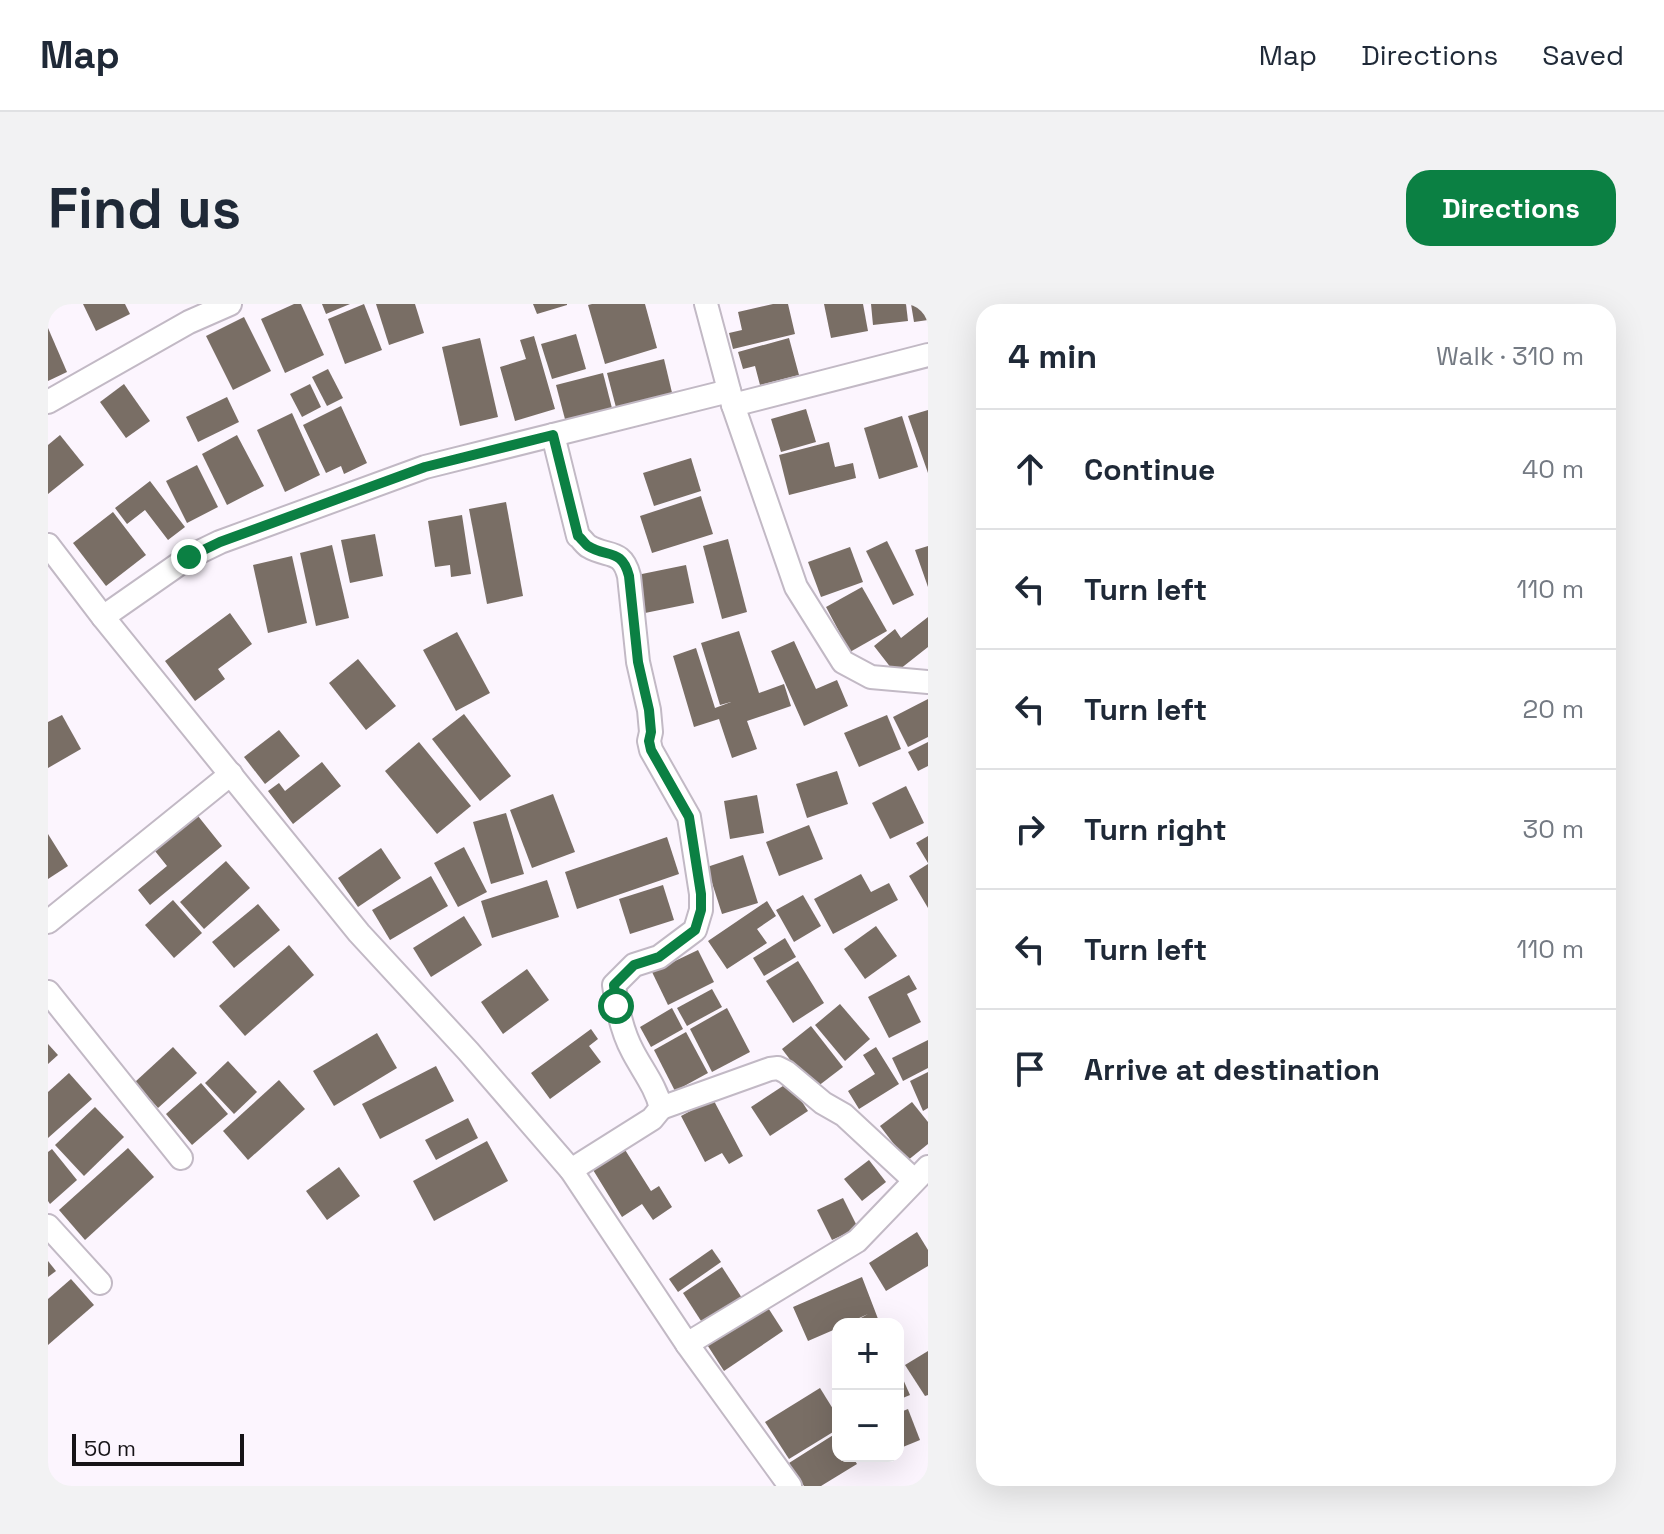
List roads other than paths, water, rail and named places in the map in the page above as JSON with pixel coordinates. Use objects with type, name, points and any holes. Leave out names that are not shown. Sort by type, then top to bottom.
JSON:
[{"type":"street","points":[[48,402],[189,322],[230,304]]},
{"type":"street","points":[[706,304],[731,398],[796,587],[843,662],[871,677],[928,682]]},
{"type":"street","points":[[103,617],[189,557],[220,542],[425,467],[553,435],[928,355]]},
{"type":"street","points":[[553,435],[578,536],[587,546],[618,557],[626,564],[638,662],[649,710],[651,750],[689,817],[701,894],[701,910],[695,930],[659,957],[634,965],[614,985],[616,1006],[631,1048],[658,1093],[661,1108]]},
{"type":"street","points":[[48,545],[359,933],[468,1051],[571,1170],[687,1344],[790,1486]]},
{"type":"street","points":[[48,922],[231,774]]},
{"type":"street","points":[[48,992],[181,1158]]},
{"type":"street","points":[[571,1170],[652,1119],[661,1108],[778,1068],[921,1173],[857,1241],[687,1344]]},
{"type":"street","points":[[48,1226],[100,1283]]}]
